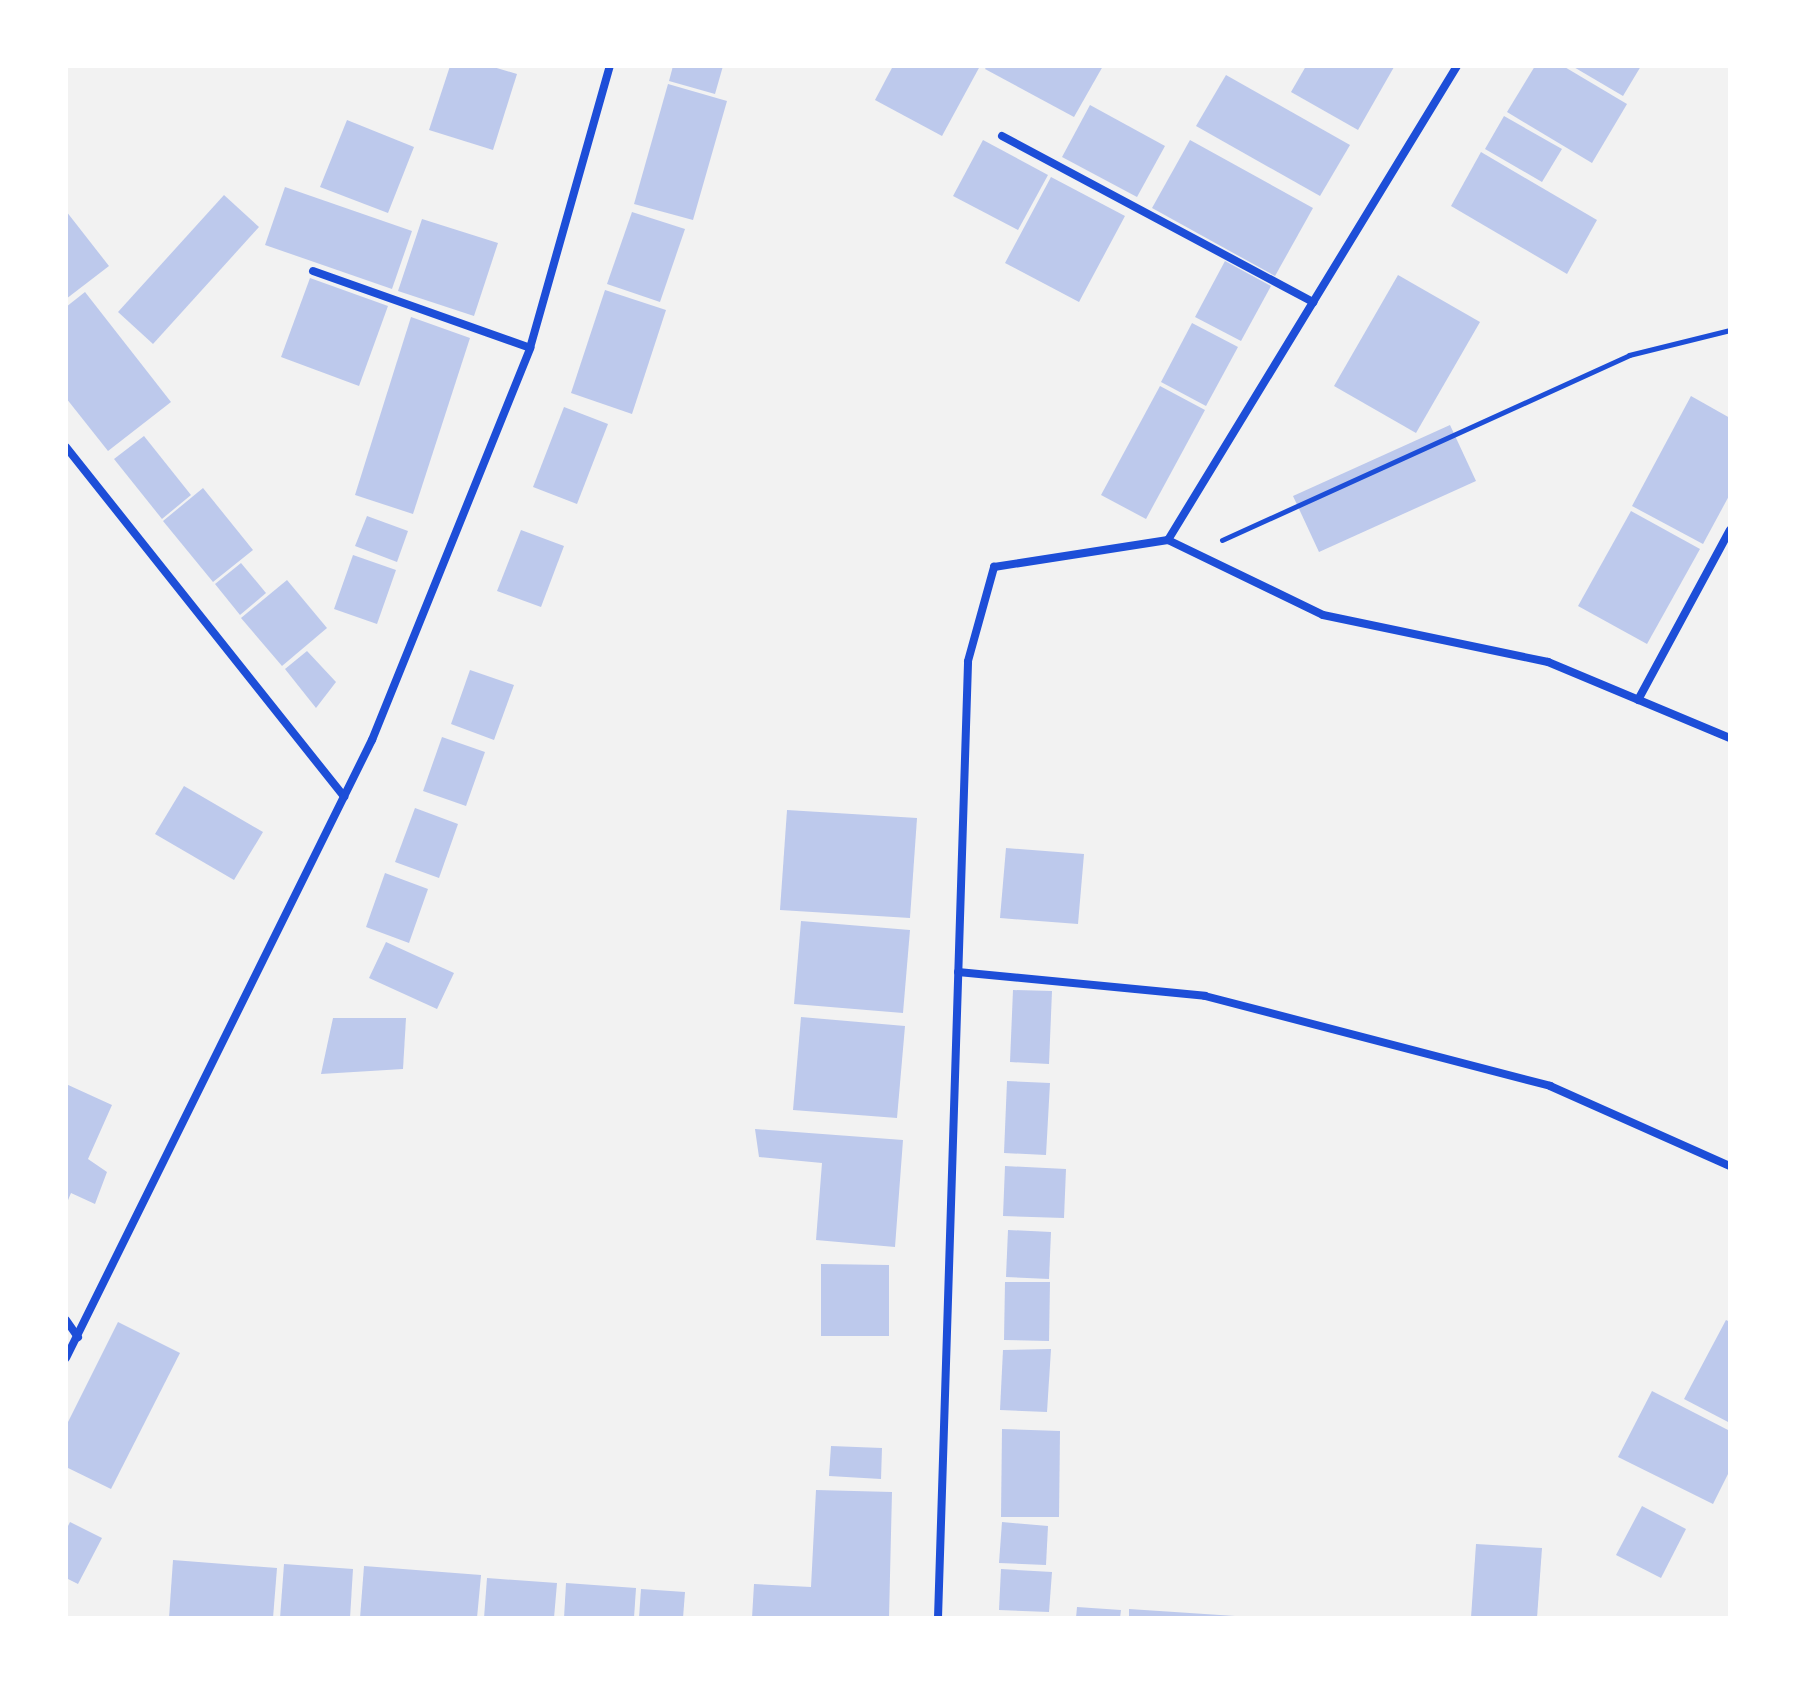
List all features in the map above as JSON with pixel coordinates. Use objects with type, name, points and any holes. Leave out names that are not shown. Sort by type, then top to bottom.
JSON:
[{"type":"street","points":[[66,1358],[372,740],[530,348],[610,66]]},
{"type":"street","points":[[1168,540],[1457,66]]},
{"type":"street","points":[[1002,136],[1313,302]]},
{"type":"street","points":[[313,271],[530,348]]},
{"type":"street","points":[[66,447],[344,797]]},
{"type":"street","points":[[1638,700],[1730,530]]},
{"type":"street","points":[[938,1618],[968,661],[994,567],[1168,540],[1323,615],[1548,662],[1730,738]]},
{"type":"street","points":[[958,972],[1205,996],[1550,1086],[1730,1166]]},
{"type":"street","points":[[66,1320],[78,1337]]},
{"type":"path","points":[[1194,553],[1629,355],[1730,330]]},
{"type":"building","points":[[450,66],[490,66],[517,74],[493,150],[429,130]]},
{"type":"building","points":[[673,66],[723,66],[715,94],[669,81]]},
{"type":"building","points":[[893,66],[980,66],[942,136],[875,100]]},
{"type":"building","points":[[987,66],[1103,66],[1074,117],[985,69]]},
{"type":"building","points":[[1306,66],[1394,67],[1358,130],[1291,92]]},
{"type":"building","points":[[1535,66],[1563,66],[1627,104],[1592,163],[1507,112]]},
{"type":"building","points":[[1572,66],[1641,66],[1623,96]]},
{"type":"building","points":[[1226,75],[1350,145],[1320,196],[1196,126]]},
{"type":"building","points":[[668,84],[727,101],[693,220],[634,204]]},
{"type":"building","points":[[1090,105],[1165,146],[1137,197],[1062,157]]},
{"type":"building","points":[[1504,116],[1562,149],[1542,182],[1485,149]]},
{"type":"building","points":[[347,120],[414,147],[388,213],[320,187]]},
{"type":"building","points":[[983,140],[1048,175],[1018,230],[953,196]]},
{"type":"building","points":[[1190,140],[1313,208],[1275,276],[1152,208]]},
{"type":"building","points":[[1481,152],[1597,220],[1567,274],[1451,206]]},
{"type":"building","points":[[1051,177],[1125,216],[1079,302],[1005,263]]},
{"type":"building","points":[[285,187],[412,231],[392,289],[265,245]]},
{"type":"building","points":[[224,195],[259,227],[153,344],[118,312]]},
{"type":"building","points":[[66,211],[109,266],[66,299]]},
{"type":"building","points":[[632,212],[685,229],[660,302],[607,284]]},
{"type":"building","points":[[422,219],[498,243],[474,316],[398,291]]},
{"type":"building","points":[[1225,261],[1271,286],[1241,341],[1195,317]]},
{"type":"building","points":[[1398,275],[1480,322],[1416,433],[1334,386]]},
{"type":"building","points":[[310,278],[388,306],[359,386],[281,357]]},
{"type":"building","points":[[605,290],[666,310],[632,414],[571,393]]},
{"type":"building","points":[[85,292],[171,402],[108,451],[66,398],[66,307]]},
{"type":"building","points":[[411,317],[470,338],[413,514],[355,495]]},
{"type":"building","points":[[1192,323],[1238,347],[1206,406],[1161,382]]},
{"type":"building","points":[[1160,386],[1205,410],[1146,519],[1101,495]]},
{"type":"building","points":[[1691,396],[1730,418],[1730,494],[1703,544],[1632,506]]},
{"type":"building","points":[[564,407],[608,424],[577,504],[533,487]]},
{"type":"building","points":[[1450,425],[1476,481],[1319,552],[1293,496]]},
{"type":"building","points":[[144,436],[191,495],[162,519],[114,459]]},
{"type":"building","points":[[203,488],[253,550],[213,582],[163,521]]},
{"type":"building","points":[[1631,511],[1700,549],[1647,644],[1578,606]]},
{"type":"building","points":[[367,516],[408,531],[397,562],[355,546]]},
{"type":"building","points":[[521,530],[564,546],[541,607],[497,591]]},
{"type":"building","points":[[353,555],[396,570],[377,624],[334,609]]},
{"type":"building","points":[[241,563],[266,593],[240,615],[215,584]]},
{"type":"building","points":[[287,580],[327,628],[282,666],[241,618]]},
{"type":"building","points":[[307,651],[336,682],[316,708],[285,669]]},
{"type":"building","points":[[470,670],[514,685],[494,740],[451,724]]},
{"type":"building","points":[[442,737],[485,752],[466,806],[423,791]]},
{"type":"building","points":[[184,786],[263,832],[234,880],[155,834]]},
{"type":"building","points":[[415,808],[458,824],[439,878],[395,862]]},
{"type":"building","points":[[787,810],[917,818],[910,918],[780,910]]},
{"type":"building","points":[[1006,848],[1084,854],[1078,924],[1000,918]]},
{"type":"building","points":[[385,873],[428,889],[409,943],[366,927]]},
{"type":"building","points":[[801,921],[910,930],[903,1013],[794,1004]]},
{"type":"building","points":[[386,942],[454,973],[437,1009],[369,978]]},
{"type":"building","points":[[1013,990],[1052,991],[1049,1064],[1010,1062]]},
{"type":"building","points":[[801,1017],[905,1026],[897,1118],[793,1110]]},
{"type":"building","points":[[333,1018],[406,1018],[403,1069],[321,1074]]},
{"type":"building","points":[[1007,1081],[1050,1083],[1046,1155],[1004,1153]]},
{"type":"building","points":[[66,1084],[112,1105],[88,1159],[107,1172],[95,1204],[71,1193],[66,1205]]},
{"type":"building","points":[[755,1129],[903,1140],[895,1247],[816,1240],[822,1163],[759,1157]]},
{"type":"building","points":[[1005,1166],[1066,1169],[1064,1218],[1003,1216]]},
{"type":"building","points":[[1008,1230],[1051,1232],[1049,1279],[1006,1277]]},
{"type":"building","points":[[821,1264],[889,1265],[889,1336],[821,1336]]},
{"type":"building","points":[[1005,1282],[1050,1282],[1049,1341],[1004,1340]]},
{"type":"building","points":[[1726,1320],[1730,1322],[1730,1423],[1684,1399]]},
{"type":"building","points":[[118,1322],[180,1353],[111,1489],[66,1467],[66,1426]]},
{"type":"building","points":[[1051,1349],[1047,1412],[1000,1410],[1003,1350]]},
{"type":"building","points":[[1652,1391],[1730,1431],[1730,1470],[1713,1504],[1618,1457]]},
{"type":"building","points":[[1002,1429],[1060,1431],[1059,1517],[1001,1517]]},
{"type":"building","points":[[831,1446],[882,1448],[881,1479],[829,1476]]},
{"type":"building","points":[[816,1490],[892,1492],[889,1618],[752,1618],[754,1584],[811,1587]]},
{"type":"building","points":[[1642,1506],[1686,1529],[1661,1578],[1616,1555]]},
{"type":"building","points":[[70,1522],[102,1538],[78,1584],[66,1578],[66,1530]]},
{"type":"building","points":[[1002,1522],[1048,1526],[1046,1565],[999,1563]]},
{"type":"building","points":[[1476,1544],[1542,1548],[1537,1618],[1471,1618]]},
{"type":"building","points":[[173,1560],[277,1568],[273,1618],[169,1618]]},
{"type":"building","points":[[284,1564],[353,1569],[350,1618],[280,1618]]},
{"type":"building","points":[[364,1566],[481,1575],[477,1618],[360,1618]]},
{"type":"building","points":[[1001,1569],[1052,1572],[1049,1612],[999,1610]]},
{"type":"building","points":[[487,1578],[557,1583],[554,1618],[484,1618]]},
{"type":"building","points":[[566,1583],[636,1588],[634,1618],[564,1618]]},
{"type":"building","points":[[641,1589],[685,1592],[683,1618],[639,1618]]},
{"type":"building","points":[[1077,1607],[1121,1610],[1120,1618],[1076,1618]]},
{"type":"building","points":[[1129,1609],[1235,1616],[1235,1618],[1129,1618]]}]
